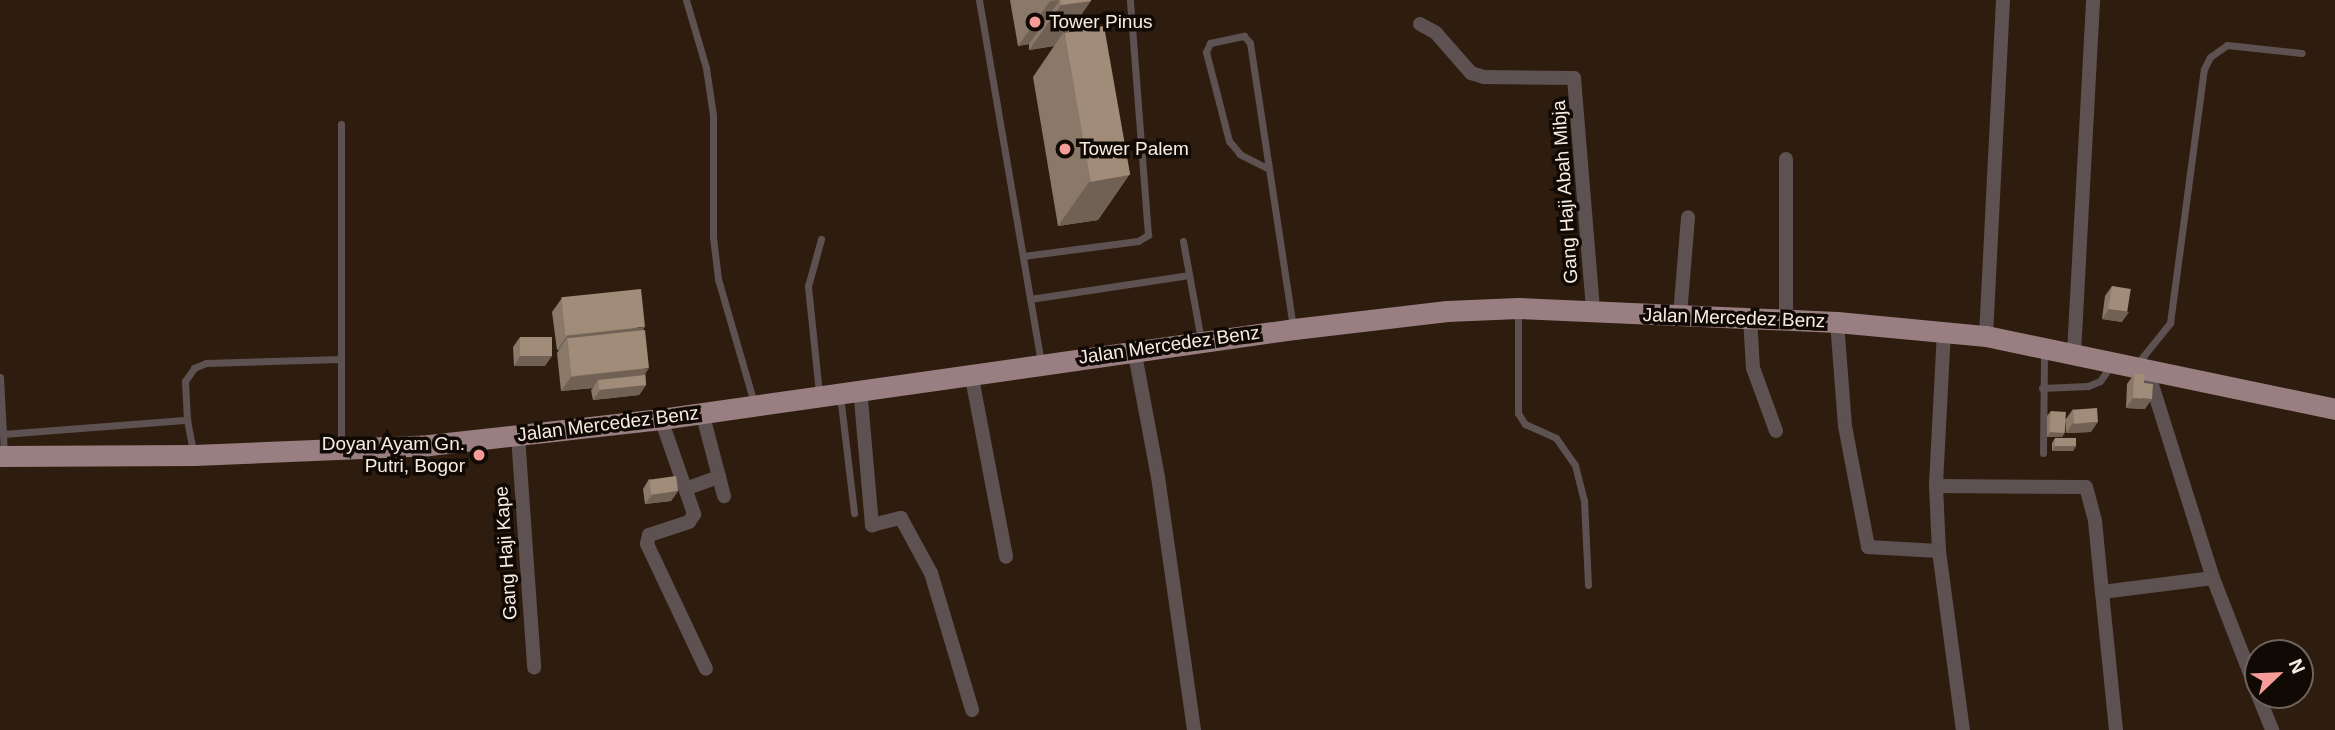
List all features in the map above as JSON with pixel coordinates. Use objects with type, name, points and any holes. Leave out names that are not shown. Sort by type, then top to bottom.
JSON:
[{"type":"main road","name":"Jalan Mercedez Benz","points":[[2,456],[341,451],[518,436],[661,419],[1134,349],[1447,311],[1518,309],[1837,322],[1986,336],[2335,409]]},
{"type":"street","points":[[1986,336],[2003,0]]},
{"type":"street","points":[[2074,354],[2092,0]]},
{"type":"street","name":"Gang Haji Abah Mibja","points":[[1420,24],[1436,33],[1471,72],[1484,77],[1574,78],[1593,311]]},
{"type":"street","points":[[1786,159],[1786,320]]},
{"type":"street","points":[[1680,315],[1688,217]]},
{"type":"street","points":[[1750,318],[1753,368],[1776,431]]},
{"type":"street","points":[[1837,322],[1845,426],[1868,547],[1939,551]]},
{"type":"street","points":[[1944,331],[1936,486],[1939,551],[1963,730]]},
{"type":"street","points":[[1134,349],[1158,477],[1194,730]]},
{"type":"street","points":[[2141,368],[2213,578],[2244,658]]},
{"type":"street","points":[[971,373],[1006,557]]},
{"type":"street","points":[[839,391],[872,525],[901,518],[931,573],[972,710]]},
{"type":"street","points":[[702,412],[724,496]]},
{"type":"street","points":[[661,419],[688,488],[692,519],[646,539],[706,669]]},
{"type":"street","name":"Gang Haji Kape","points":[[518,436],[534,667]]},
{"type":"street","points":[[688,488],[719,477]]},
{"type":"street","points":[[1936,486],[2086,487],[2095,521],[2116,730]]},
{"type":"street","points":[[2102,592],[2213,578]]},
{"type":"street","points":[[2264,709],[2272,730]]},
{"type":"lane","points":[[686,0],[701,46],[713,115],[713,237],[720,289],[755,404]]},
{"type":"lane","points":[[979,0],[1041,363]]},
{"type":"lane","points":[[1023,256],[1138,241],[1148,234],[1130,0]]},
{"type":"lane","points":[[1269,169],[1240,154],[1230,141],[1206,52],[1210,43],[1244,36],[1250,43],[1294,329]]},
{"type":"lane","points":[[2141,368],[2170,323],[2204,69],[2210,57],[2227,45],[2302,53]]},
{"type":"lane","points":[[341,124],[341,451]]},
{"type":"lane","points":[[821,239],[808,286],[839,391],[854,513]]},
{"type":"lane","points":[[1183,241],[1201,341]]},
{"type":"lane","points":[[1030,299],[1189,275]]},
{"type":"lane","points":[[1518,309],[1518,413],[1525,424],[1556,438],[1575,465],[1584,500],[1588,585]]},
{"type":"lane","points":[[2043,453],[2044,347]]},
{"type":"lane","points":[[194,455],[187,420],[186,382],[200,365],[341,359]]},
{"type":"lane","points":[[2042,388],[2088,386],[2100,381],[2112,361]]},
{"type":"lane","points":[[0,377],[2,456]]},
{"type":"lane","points":[[3,434],[187,420]]},
{"type":"building","points":[[1060,0],[1091,0],[1091,1],[1061,5]]},
{"type":"building","points":[[1104,26],[1130,175],[1091,182],[1065,33]]},
{"type":"building","points":[[2112,286],[2131,289],[2127,312],[2108,309]]},
{"type":"building","points":[[641,289],[645,327],[565,335],[561,297]]},
{"type":"building","points":[[645,330],[649,368],[571,376],[567,338]]},
{"type":"building","points":[[520,337],[552,337],[552,356],[520,356]]},
{"type":"building","points":[[2134,374],[2145,374],[2144,383],[2153,384],[2152,399],[2133,398]]},
{"type":"building","points":[[645,375],[646,385],[599,390],[598,380]]},
{"type":"building","points":[[2097,408],[2098,422],[2074,424],[2073,410]]},
{"type":"building","points":[[2051,411],[2066,412],[2064,433],[2050,432]]},
{"type":"building","points":[[2055,438],[2076,438],[2076,446],[2055,446]]},
{"type":"building","points":[[676,476],[678,491],[651,495],[649,480]]},
{"type":"place","name":"Tower Pinus","points":[[1035,22]]},
{"type":"place","name":"Tower Palem","points":[[1065,149]]},
{"type":"place","name":"Doyan Ayam Gn. Putri, Bogor","points":[[479,455]]}]
